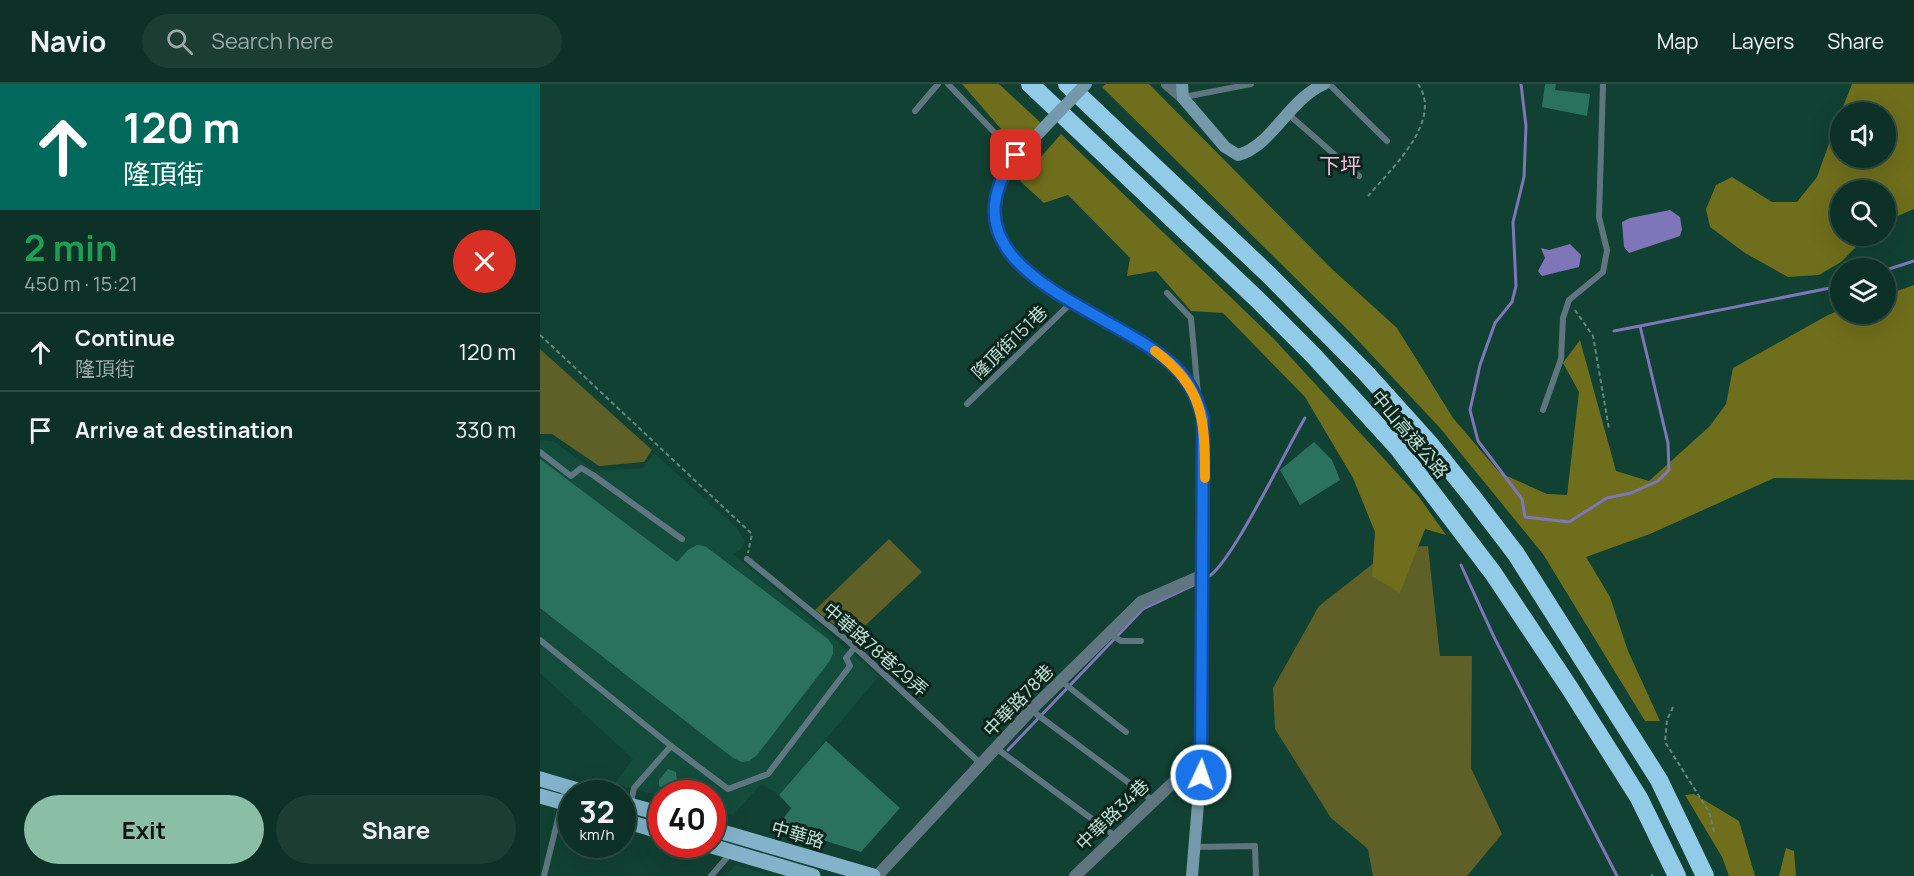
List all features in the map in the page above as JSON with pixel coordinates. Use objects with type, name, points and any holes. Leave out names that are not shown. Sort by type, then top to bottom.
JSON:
[{"type":"highway","name":"中山高速公路","points":[[1029,84],[1258,300],[1313,355],[1398,448],[1493,573],[1569,687],[1639,798],[1677,876]]},
{"type":"highway","name":"中山高速公路","points":[[1067,84],[1268,274],[1365,372],[1461,483],[1516,554],[1612,704],[1659,780],[1706,876]]},
{"type":"main road","points":[[540,778],[558,784]]},
{"type":"main road","points":[[540,796],[558,801]]},
{"type":"main road","name":"中華路","points":[[726,833],[875,876]]},
{"type":"main road","name":"中華路","points":[[726,850],[813,876]]},
{"type":"street","points":[[1086,84],[1016,155],[1003,176],[996,195],[995,212],[1001,241],[1022,268],[1072,302],[1163,356],[1185,378],[1198,401],[1203,418],[1205,445],[1202,755],[1192,876]]},
{"type":"street","points":[[1167,84],[1183,98],[1225,147],[1238,154],[1251,151],[1259,145],[1305,95],[1324,84]]},
{"type":"street","points":[[1182,84],[1183,98]]},
{"type":"street","name":"中華路78巷","points":[[875,876],[1031,710],[1142,602],[1203,575]]},
{"type":"street","name":"中華路34巷","points":[[1075,876],[1152,800],[1202,755]]},
{"type":"lane","points":[[915,111],[938,84]]},
{"type":"lane","points":[[948,84],[1016,155]]},
{"type":"lane","points":[[1183,98],[1251,84]]},
{"type":"lane","points":[[1329,84],[1387,141]]},
{"type":"lane","points":[[1543,410],[1561,359],[1563,318],[1569,300],[1603,272],[1607,250],[1599,218],[1603,84]]},
{"type":"lane","points":[[1287,112],[1359,176]]},
{"type":"lane","points":[[1167,293],[1191,318],[1198,401]]},
{"type":"lane","name":"隆頂街151巷","points":[[967,404],[1072,302]]},
{"type":"lane","points":[[540,452],[571,476],[581,468],[593,475],[682,539]]},
{"type":"lane","name":"中華路78巷29弄","points":[[747,559],[855,647],[981,764]]},
{"type":"lane","points":[[1110,634],[1121,641],[1142,641]]},
{"type":"lane","points":[[540,640],[728,789],[768,774],[850,666],[846,658],[855,647]]},
{"type":"lane","points":[[1061,682],[1126,732]]},
{"type":"lane","points":[[1031,710],[1152,800]]},
{"type":"lane","points":[[636,786],[671,746]]},
{"type":"lane","points":[[996,748],[1115,836]]},
{"type":"lane","points":[[545,876],[558,833]]},
{"type":"lane","points":[[1195,847],[1255,846],[1256,876]]},
{"type":"lane","points":[[711,876],[731,852]]},
{"type":"path","points":[[1368,196],[1406,153],[1422,124],[1424,103],[1418,84]]},
{"type":"path","points":[[1576,294],[1575,311],[1593,336],[1609,429]]},
{"type":"path","points":[[540,335],[752,534],[747,559]]},
{"type":"path","points":[[1673,707],[1667,720],[1665,742],[1709,812],[1715,835]]},
{"type":"shaded area","points":[[962,84],[999,84],[1041,123],[1015,145]]},
{"type":"shaded area","points":[[1106,84],[1149,84],[1332,269],[1397,328],[1453,418],[1500,473],[1547,494],[1567,495],[1579,392],[1563,363],[1580,340],[1616,471],[1649,481],[1710,426],[1726,404],[1733,368],[1830,314],[1830,324],[1896,324],[1896,291],[1914,285],[1914,480],[1774,478],[1650,534],[1586,557],[1610,597],[1628,651],[1660,721],[1645,721],[1543,554],[1440,428],[1350,332],[1102,87]]},
{"type":"shaded area","points":[[1852,84],[1914,84],[1914,209],[1896,217],[1896,180],[1830,180],[1830,246],[1857,246],[1845,258],[1830,258],[1830,268],[1819,275],[1788,277],[1745,253],[1710,227],[1706,209],[1716,185],[1732,177],[1772,202],[1797,202],[1817,177],[1830,141],[1830,168],[1896,168],[1896,102],[1845,102]]},
{"type":"shaded area","points":[[1061,134],[1273,338],[1419,497],[1446,535],[1425,529],[1400,593],[1372,576],[1375,532],[1353,478],[1305,397],[1223,313],[1191,311],[1156,271],[1127,276],[1130,258],[1068,195],[1044,203],[1020,181]]},
{"type":"shaded area","points":[[1670,210],[1680,217],[1682,229],[1680,236],[1629,253],[1624,247],[1622,222],[1630,218]]},
{"type":"shaded area","points":[[1570,244],[1581,255],[1579,267],[1542,276],[1538,271],[1545,258],[1541,248],[1549,250]]},
{"type":"shaded area","points":[[540,349],[652,450],[644,462],[599,466],[552,434],[540,434]]},
{"type":"shaded area","points":[[540,440],[553,441],[595,471],[643,468],[654,453],[737,528],[745,541],[740,550],[733,554],[879,676],[779,795],[761,784],[733,815],[726,813],[726,780],[648,780],[648,793],[636,790],[636,780],[617,780],[633,759],[540,673]]},
{"type":"shaded area","points":[[889,539],[922,572],[852,638],[815,610]]},
{"type":"shaded area","points":[[1428,546],[1440,656],[1472,656],[1471,768],[1502,834],[1467,876],[1373,876],[1368,849],[1331,818],[1275,729],[1273,688],[1319,606],[1393,548]]},
{"type":"shaded area","points":[[1694,794],[1739,821],[1755,876],[1729,876],[1722,857],[1685,795]]},
{"type":"shaded area","points":[[1786,848],[1794,851],[1796,876],[1779,876]]},
{"type":"shaded area","points":[[735,865],[771,876],[726,876]]},
{"type":"building","points":[[1545,84],[1556,84],[1555,90],[1590,94],[1587,116],[1542,107]]},
{"type":"building","points":[[1314,442],[1332,460],[1340,480],[1300,505],[1280,470]]},
{"type":"building","points":[[540,459],[677,562],[688,550],[697,545],[705,546],[828,639],[833,646],[833,654],[829,662],[757,755],[749,761],[742,762],[733,758],[540,608]]},
{"type":"building","points":[[826,741],[900,808],[861,852],[778,826],[791,808],[779,795]]},
{"type":"building","points":[[668,769],[676,772],[677,780],[659,780]]},
{"type":"waterway","points":[[1521,84],[1526,126],[1524,177],[1513,222],[1516,286],[1512,302],[1495,323],[1480,365],[1470,410],[1478,441],[1522,499],[1525,517],[1569,522],[1607,498],[1631,493],[1658,481],[1669,470],[1668,443],[1640,326],[1830,288]]},
{"type":"waterway","points":[[1896,267],[1914,261]]},
{"type":"waterway","points":[[1614,331],[1640,326]]},
{"type":"waterway","points":[[1208,577],[1231,551],[1305,418]]},
{"type":"waterway","points":[[1461,565],[1494,637],[1617,876]]},
{"type":"waterway","points":[[1008,750],[1143,609],[1194,585]]},
{"type":"slow traffic","points":[[1155,351],[1185,378],[1198,401],[1203,418],[1205,478]]},
{"type":"district","name":"下坪","points":[[1340,165]]},
{"type":"route","points":[[1016,155],[1005,170],[996,195],[997,227],[1001,241],[1010,256],[1037,280],[1163,356],[1185,378],[1198,401],[1203,418],[1205,445],[1201,775]]}]
